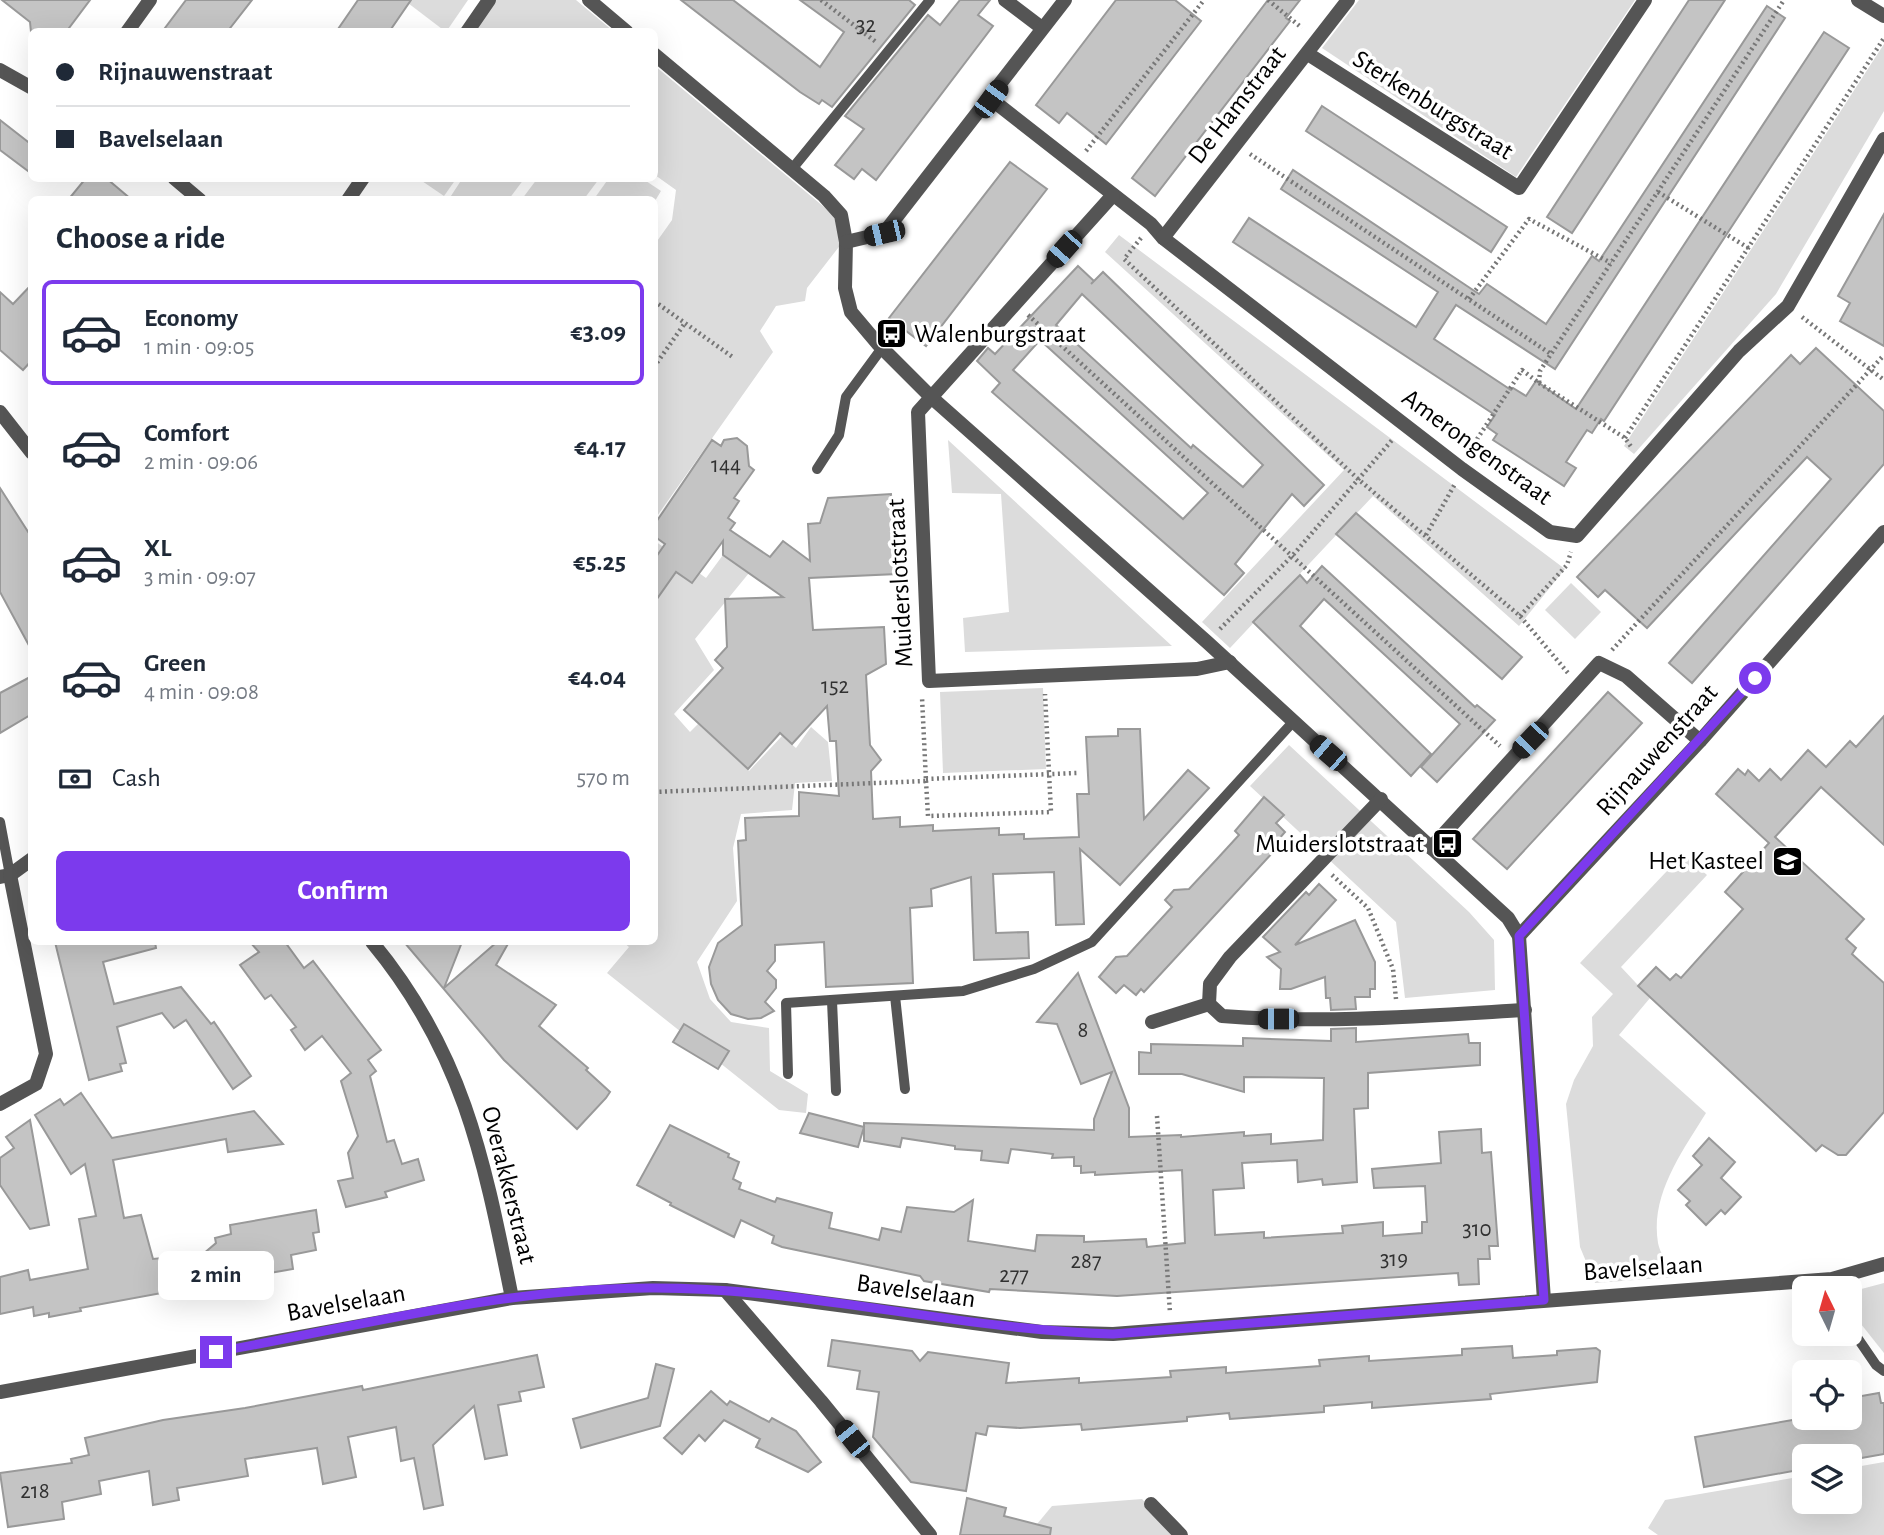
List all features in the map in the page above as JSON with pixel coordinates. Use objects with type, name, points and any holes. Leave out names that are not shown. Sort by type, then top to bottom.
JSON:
[{"type":"street","points":[[130,28],[150,0]]},
{"type":"street","points":[[470,28],[489,0]]},
{"type":"street","points":[[589,0],[622,28]]},
{"type":"street","points":[[1005,0],[1042,28]]},
{"type":"street","points":[[846,242],[884,233],[991,99],[1065,0]]},
{"type":"street","name":"De Hamstraat","points":[[1163,238],[1238,146],[1348,0]]},
{"type":"street","name":"Sterkenburgstraat","points":[[1308,54],[1519,188],[1646,0]]},
{"type":"street","points":[[1858,0],[1884,16]]},
{"type":"street","points":[[658,57],[824,196],[841,215],[846,242],[845,288],[851,312],[930,397],[1230,662],[1508,918],[1519,936],[1544,1300]]},
{"type":"street","points":[[0,70],[28,86]]},
{"type":"street","name":"Amerongenstraat","points":[[991,99],[1151,225],[1163,238],[1405,426],[1550,532],[1577,536]]},
{"type":"street","points":[[1577,536],[1739,351],[1788,306],[1884,139]]},
{"type":"street","points":[[179,182],[195,196]]},
{"type":"street","name":"Muiderslotstraat","points":[[1113,195],[918,412],[929,681],[1197,669],[1230,662]]},
{"type":"street","points":[[0,412],[28,448]]},
{"type":"street","name":"Rijnauwenstraat","points":[[1519,936],[1700,741],[1884,533]]},
{"type":"street","points":[[1431,848],[1599,663],[1626,676],[1700,741]]},
{"type":"street","points":[[1209,1004],[1210,984],[1230,957],[1381,799]]},
{"type":"street","points":[[0,1104],[36,1084],[46,1054],[5,876],[28,862]]},
{"type":"street","name":"Overakkerstraat","points":[[374,945],[399,975],[437,1036],[477,1136],[512,1298]]},
{"type":"street","points":[[1209,1004],[1222,1016],[1254,1019],[1397,1018],[1525,1010]]},
{"type":"street","points":[[1152,1023],[1209,1004]]},
{"type":"street","name":"Bavelselaan","points":[[1853,1276],[1884,1264]]},
{"type":"street","name":"Bavelselaan","points":[[0,1392],[512,1298],[653,1288],[725,1290],[1042,1332],[1113,1334],[1544,1300],[1792,1286]]},
{"type":"street","points":[[725,1290],[821,1401],[930,1535]]},
{"type":"street","points":[[1151,1503],[1181,1535]]},
{"type":"lane","points":[[792,169],[930,0]]},
{"type":"lane","points":[[817,468],[839,435],[846,397],[882,348]]},
{"type":"lane","points":[[788,1074],[786,1003],[963,991],[1034,970],[1092,942],[1293,722]]},
{"type":"lane","points":[[0,822],[5,876]]},
{"type":"lane","points":[[895,996],[905,1089]]},
{"type":"lane","points":[[832,1000],[836,1091]]},
{"type":"lane","points":[[1862,1345],[1876,1365],[1884,1371]]},
{"type":"path","points":[[821,0],[888,52]]},
{"type":"path","points":[[1074,166],[1205,0]]},
{"type":"path","points":[[1268,0],[1318,40]]},
{"type":"path","points":[[1539,383],[1540,371],[1784,0]]},
{"type":"path","points":[[1625,438],[1750,249],[1884,38]]},
{"type":"path","points":[[1238,146],[1552,354]]},
{"type":"path","points":[[1658,192],[1750,249]]},
{"type":"path","points":[[1469,299],[1529,219],[1611,263]]},
{"type":"path","points":[[1151,225],[1124,259],[1358,479],[1520,616],[1580,687]]},
{"type":"path","points":[[1015,303],[1513,757]]},
{"type":"path","points":[[658,304],[734,358]]},
{"type":"path","points":[[1788,306],[1884,380]]},
{"type":"path","points":[[658,361],[685,323]]},
{"type":"path","points":[[1599,663],[1873,370],[1884,355]]},
{"type":"path","points":[[1426,535],[1473,443],[1522,370],[1625,438],[1641,461]]},
{"type":"path","points":[[1207,642],[1293,555],[1405,426]]},
{"type":"path","points":[[1520,616],[1567,565],[1577,536]]},
{"type":"path","points":[[929,681],[921,691],[928,816],[1051,812],[1045,676]]},
{"type":"path","points":[[658,792],[1077,773]]},
{"type":"path","points":[[1319,864],[1368,908],[1393,969],[1397,1018]]},
{"type":"path","points":[[1157,1116],[1171,1331]]},
{"type":"shaded area","points":[[404,0],[468,0],[449,28],[441,28]]},
{"type":"shaded area","points":[[495,0],[576,0],[609,28],[476,28]]},
{"type":"shaded area","points":[[1359,0],[1635,0],[1516,177],[1322,48]]},
{"type":"shaded area","points":[[1884,44],[1884,111],[1776,294],[1634,454],[1624,446]]},
{"type":"shaded area","points":[[658,69],[842,222],[845,239],[807,288],[805,301],[776,306],[760,331],[773,352],[658,515],[658,240],[672,220],[676,190],[658,177]]},
{"type":"shaded area","points":[[423,182],[454,182],[444,196]]},
{"type":"shaded area","points":[[460,182],[522,182],[511,196],[451,196]]},
{"type":"shaded area","points":[[535,182],[597,182],[586,196],[524,196]]},
{"type":"shaded area","points":[[606,182],[648,182],[661,191],[658,196],[596,196]]},
{"type":"shaded area","points":[[1119,235],[1565,569],[1519,626],[1373,496],[1230,648],[1202,622],[1344,470],[1105,252]]},
{"type":"shaded area","points":[[948,440],[1172,646],[965,652],[963,618],[1009,612],[1001,494],[952,493]]},
{"type":"shaded area","points":[[734,540],[758,562],[695,639],[714,670],[674,714],[690,732],[698,724],[749,771],[782,736],[796,748],[811,727],[828,742],[832,781],[795,783],[792,810],[741,814],[733,848],[737,901],[697,962],[710,999],[731,1022],[769,1028],[770,1071],[808,1094],[806,1113],[779,1110],[607,973],[629,947],[627,945],[658,945],[658,543],[706,578]]},
{"type":"shaded area","points":[[1571,583],[1601,612],[1575,639],[1545,610]]},
{"type":"shaded area","points":[[1043,688],[1046,769],[943,773],[940,692]]},
{"type":"shaded area","points":[[1289,745],[1469,912],[1494,940],[1495,990],[1405,998],[1396,922],[1250,786]]},
{"type":"shaded area","points":[[1683,854],[1707,875],[1621,967],[1650,998],[1619,1035],[1706,1113],[1670,1175],[1659,1208],[1658,1243],[1675,1277],[1595,1283],[1580,1247],[1566,1104],[1574,1080],[1593,1046],[1592,1017],[1613,994],[1580,963]]},
{"type":"shaded area","points":[[1884,1283],[1884,1353],[1862,1325],[1862,1289]]},
{"type":"shaded area","points":[[1884,1462],[1884,1535],[1658,1535],[1648,1528],[1665,1500],[1792,1478],[1792,1514],[1862,1514],[1862,1466]]},
{"type":"shaded area","points":[[1142,1499],[1176,1535],[1028,1535],[1052,1506]]},
{"type":"building","points":[[2,0],[90,0],[69,28],[31,28],[30,22]]},
{"type":"building","points":[[186,0],[252,0],[230,28],[165,28]]},
{"type":"building","points":[[358,0],[411,0],[392,28],[339,28]]},
{"type":"building","points":[[681,0],[733,0],[820,67],[844,32],[800,0],[909,0],[915,5],[832,107],[822,100],[819,104],[800,92]]},
{"type":"building","points":[[960,0],[990,0],[978,15],[993,26],[876,180],[862,169],[854,179],[835,165],[864,129],[845,116],[928,15],[940,25]]},
{"type":"building","points":[[1116,0],[1175,0],[1201,21],[1106,144],[1067,113],[1059,123],[1036,105]]},
{"type":"building","points":[[1268,0],[1300,0],[1286,18],[1290,21],[1155,196],[1132,178]]},
{"type":"building","points":[[1689,0],[1725,0],[1572,233],[1547,217]]},
{"type":"building","points":[[1767,6],[1785,18],[1555,369],[1456,305],[1434,339],[1511,390],[1513,388],[1526,396],[1536,381],[1576,409],[1824,32],[1849,48],[1604,421],[1601,419],[1592,433],[1587,430],[1566,462],[1576,468],[1564,486],[1493,440],[1497,434],[1487,427],[1495,415],[1233,242],[1249,218],[1416,327],[1438,292],[1281,189],[1293,170],[1479,294],[1487,284],[1546,324],[1592,256],[1599,261]]},
{"type":"building","points":[[1322,106],[1507,227],[1491,252],[1306,131]]},
{"type":"building","points":[[0,120],[28,142],[28,171],[0,150]]},
{"type":"building","points":[[1010,162],[1047,189],[926,346],[889,318]]},
{"type":"building","points":[[83,182],[111,182],[127,196],[71,196]]},
{"type":"building","points":[[1884,214],[1884,346],[1840,321],[1850,303],[1838,296]]},
{"type":"building","points":[[1078,266],[1094,281],[1103,272],[1324,485],[1304,506],[1292,494],[1235,564],[1244,573],[1224,595],[992,392],[1000,383],[977,361],[988,348],[995,354]],"holes":[[[1082,294],[1263,465],[1243,487],[1193,445],[1191,448],[1056,325]],[[1040,340],[1208,493],[1183,519],[1013,370]]]},
{"type":"building","points":[[28,288],[28,364],[23,370],[0,350],[0,292],[13,304]]},
{"type":"building","points":[[1816,348],[1884,411],[1884,464],[1692,683],[1669,663],[1831,479],[1807,457],[1647,628],[1605,590],[1598,597],[1577,577],[1791,355],[1800,364]]},
{"type":"building","points":[[737,438],[747,446],[749,466],[754,470],[734,498],[739,501],[728,518],[735,523],[730,530],[770,557],[783,541],[810,561],[808,524],[820,523],[828,498],[891,494],[897,574],[809,578],[813,630],[884,627],[886,664],[866,675],[870,745],[881,760],[871,771],[873,819],[900,817],[900,827],[933,825],[933,831],[999,828],[999,835],[1024,834],[1024,839],[1079,837],[1077,794],[1089,794],[1086,737],[1118,736],[1118,729],[1140,729],[1144,819],[1188,770],[1209,788],[1120,885],[1080,849],[1084,924],[1056,925],[1054,872],[993,874],[996,933],[1028,932],[1029,958],[974,960],[971,877],[931,889],[932,906],[910,908],[913,983],[826,987],[824,942],[775,945],[775,961],[767,971],[776,980],[776,988],[765,1002],[774,1011],[761,1018],[748,1019],[731,1014],[718,1000],[711,984],[709,967],[718,943],[742,925],[738,841],[746,840],[745,818],[799,816],[799,792],[839,796],[836,741],[830,741],[827,706],[792,744],[780,733],[748,769],[684,710],[723,668],[715,660],[727,647],[725,599],[783,597],[723,555],[723,541],[692,583],[676,572],[658,597],[658,554],[665,544],[658,539],[658,519],[712,440],[721,446],[724,440]]},
{"type":"building","points":[[0,488],[28,532],[28,644],[0,592]]},
{"type":"building","points":[[1356,513],[1522,657],[1502,679],[1336,534]]},
{"type":"building","points":[[1322,566],[1475,707],[1477,705],[1495,720],[1437,782],[1421,767],[1460,724],[1324,599],[1300,626],[1431,754],[1411,776],[1253,622],[1300,575],[1307,583]]},
{"type":"building","points":[[28,678],[28,716],[0,733],[0,693]]},
{"type":"building","points":[[1608,692],[1642,723],[1507,869],[1473,839]]},
{"type":"building","points":[[1884,716],[1884,845],[1821,787],[1775,837],[1864,919],[1846,939],[1856,948],[1852,954],[1884,983],[1884,1112],[1846,1155],[1838,1155],[1822,1145],[1816,1151],[1638,986],[1656,967],[1670,980],[1676,974],[1681,978],[1743,909],[1725,892],[1769,843],[1716,794],[1738,769],[1745,775],[1748,770],[1759,781],[1770,769],[1781,780],[1808,750],[1826,767],[1850,741],[1856,747]]},
{"type":"building","points":[[1264,797],[1284,815],[1276,823],[1285,832],[1271,848],[1274,851],[1144,992],[1141,989],[1136,995],[1124,985],[1116,993],[1099,977],[1116,957],[1127,956],[1172,907],[1165,900],[1174,890],[1189,889],[1239,835],[1235,831]]},
{"type":"building","points":[[1319,884],[1336,900],[1295,945],[1355,920],[1375,962],[1375,989],[1370,989],[1370,997],[1355,997],[1356,1009],[1331,1010],[1330,998],[1326,998],[1325,977],[1291,989],[1280,989],[1281,969],[1267,957],[1280,952],[1263,937],[1306,892],[1309,895]]},
{"type":"building","points":[[56,945],[156,945],[156,948],[103,962],[114,1004],[181,987],[211,1024],[214,1022],[251,1076],[233,1089],[186,1020],[174,1028],[162,1013],[117,1027],[126,1063],[120,1064],[122,1071],[89,1080]]},
{"type":"building","points":[[253,945],[287,945],[304,968],[313,961],[381,1050],[368,1060],[376,1071],[370,1076],[387,1142],[394,1140],[402,1164],[418,1159],[424,1180],[385,1192],[387,1197],[346,1207],[338,1181],[353,1178],[348,1153],[358,1136],[341,1081],[351,1073],[322,1036],[305,1050],[291,1030],[296,1027],[271,995],[265,999],[240,965],[259,952]]},
{"type":"building","points":[[407,945],[461,945],[444,988],[494,945],[507,945],[496,965],[556,1005],[539,1026],[588,1068],[586,1070],[610,1092],[577,1129],[504,1060]]},
{"type":"building","points":[[1078,973],[1129,1108],[1129,1137],[1181,1137],[1244,1132],[1244,1136],[1271,1134],[1271,1144],[1323,1140],[1324,1078],[1244,1077],[1244,1092],[1182,1074],[1139,1074],[1139,1052],[1151,1053],[1151,1044],[1243,1046],[1243,1038],[1331,1041],[1331,1029],[1356,1028],[1356,1042],[1468,1034],[1469,1043],[1480,1043],[1480,1065],[1368,1073],[1368,1108],[1354,1109],[1357,1182],[1323,1185],[1322,1179],[1298,1182],[1297,1160],[1242,1163],[1244,1188],[1213,1190],[1215,1235],[1264,1232],[1264,1238],[1343,1233],[1342,1226],[1383,1222],[1383,1236],[1422,1233],[1422,1222],[1427,1222],[1425,1186],[1374,1188],[1372,1169],[1441,1163],[1439,1132],[1481,1129],[1482,1153],[1491,1152],[1498,1246],[1489,1246],[1490,1259],[1478,1259],[1479,1284],[1459,1285],[1458,1273],[1117,1296],[990,1289],[989,1292],[924,1281],[920,1276],[782,1247],[772,1243],[774,1236],[741,1220],[734,1237],[637,1185],[670,1125],[729,1154],[728,1157],[739,1162],[733,1179],[741,1183],[739,1189],[775,1202],[777,1198],[832,1213],[829,1228],[879,1240],[882,1228],[901,1232],[907,1207],[954,1212],[973,1200],[968,1241],[1035,1251],[1037,1235],[1084,1236],[1084,1242],[1146,1239],[1147,1247],[1185,1243],[1182,1170],[1095,1175],[1095,1172],[1081,1173],[1081,1166],[1074,1166],[1074,1157],[1052,1158],[1053,1154],[1011,1149],[1008,1163],[981,1160],[982,1151],[955,1149],[955,1146],[902,1138],[900,1147],[864,1141],[864,1123],[1094,1130],[1094,1119],[1112,1072],[1081,1084],[1057,1024],[1037,1022]]},
{"type":"building","points":[[684,1024],[729,1051],[718,1069],[673,1042]]},
{"type":"building","points":[[81,1093],[112,1138],[254,1111],[283,1144],[228,1152],[226,1139],[113,1160],[124,1218],[141,1215],[153,1259],[172,1257],[178,1290],[80,1308],[81,1311],[49,1317],[49,1313],[34,1316],[33,1307],[0,1314],[0,1277],[28,1270],[30,1280],[88,1269],[79,1219],[96,1216],[85,1164],[71,1174],[35,1115],[60,1099],[64,1105]]},
{"type":"building","points":[[809,1113],[864,1127],[858,1147],[800,1133]]},
{"type":"building","points":[[30,1120],[49,1225],[30,1229],[0,1185],[0,1158],[14,1148],[6,1137]]},
{"type":"building","points":[[1709,1138],[1735,1162],[1721,1178],[1741,1197],[1725,1214],[1721,1210],[1706,1225],[1686,1205],[1690,1201],[1678,1190],[1702,1165],[1693,1156]]},
{"type":"building","points":[[316,1210],[319,1232],[313,1233],[316,1250],[291,1255],[293,1269],[235,1279],[224,1292],[221,1277],[200,1264],[203,1254],[216,1243],[215,1238],[231,1234],[230,1225]]},
{"type":"building","points":[[832,1340],[912,1351],[920,1361],[928,1352],[1009,1363],[1006,1383],[1079,1378],[1079,1383],[1171,1377],[1170,1371],[1226,1367],[1226,1373],[1320,1366],[1319,1360],[1369,1356],[1369,1361],[1462,1355],[1462,1349],[1512,1346],[1513,1358],[1557,1355],[1557,1351],[1596,1348],[1600,1351],[1597,1382],[1490,1394],[1491,1399],[1372,1408],[1372,1402],[1324,1406],[1324,1412],[1230,1419],[1229,1413],[1187,1417],[1187,1421],[1082,1430],[1081,1424],[1020,1428],[988,1426],[986,1435],[976,1433],[966,1491],[911,1482],[873,1437],[879,1392],[857,1389],[860,1371],[828,1366]]},
{"type":"building","points":[[537,1355],[544,1387],[519,1392],[521,1401],[498,1405],[507,1455],[485,1459],[474,1406],[433,1445],[443,1505],[424,1509],[414,1458],[401,1461],[396,1427],[348,1437],[356,1477],[323,1484],[317,1448],[245,1459],[248,1476],[177,1488],[179,1500],[153,1505],[149,1471],[99,1481],[101,1494],[62,1502],[64,1519],[8,1527],[0,1473],[72,1463],[71,1459],[89,1455],[85,1438],[163,1420],[362,1386],[363,1390]]},
{"type":"building","points":[[656,1364],[674,1369],[660,1426],[581,1448],[573,1419],[648,1398]]},
{"type":"building","points":[[711,1391],[727,1405],[730,1401],[769,1422],[772,1418],[796,1431],[821,1462],[808,1472],[756,1447],[760,1439],[724,1420],[705,1441],[699,1435],[682,1454],[664,1438]]},
{"type":"building","points":[[1879,1393],[1881,1403],[1884,1403],[1884,1454],[1862,1458],[1862,1444],[1792,1444],[1792,1471],[1704,1487],[1695,1437],[1792,1420],[1792,1430],[1862,1430],[1862,1396]]},
{"type":"building","points":[[967,1498],[1006,1508],[1004,1516],[1051,1528],[1050,1535],[960,1535]]},
{"type":"place","name":"Walenburgstraat","points":[[891,334]]},
{"type":"place","name":"Muiderslotstraat","points":[[1447,844]]},
{"type":"place","name":"Het Kasteel","points":[[1787,861]]},
{"type":"route","points":[[216,1352],[512,1298],[653,1288],[725,1290],[1042,1332],[1113,1334],[1544,1300],[1519,936],[1755,678]]}]
